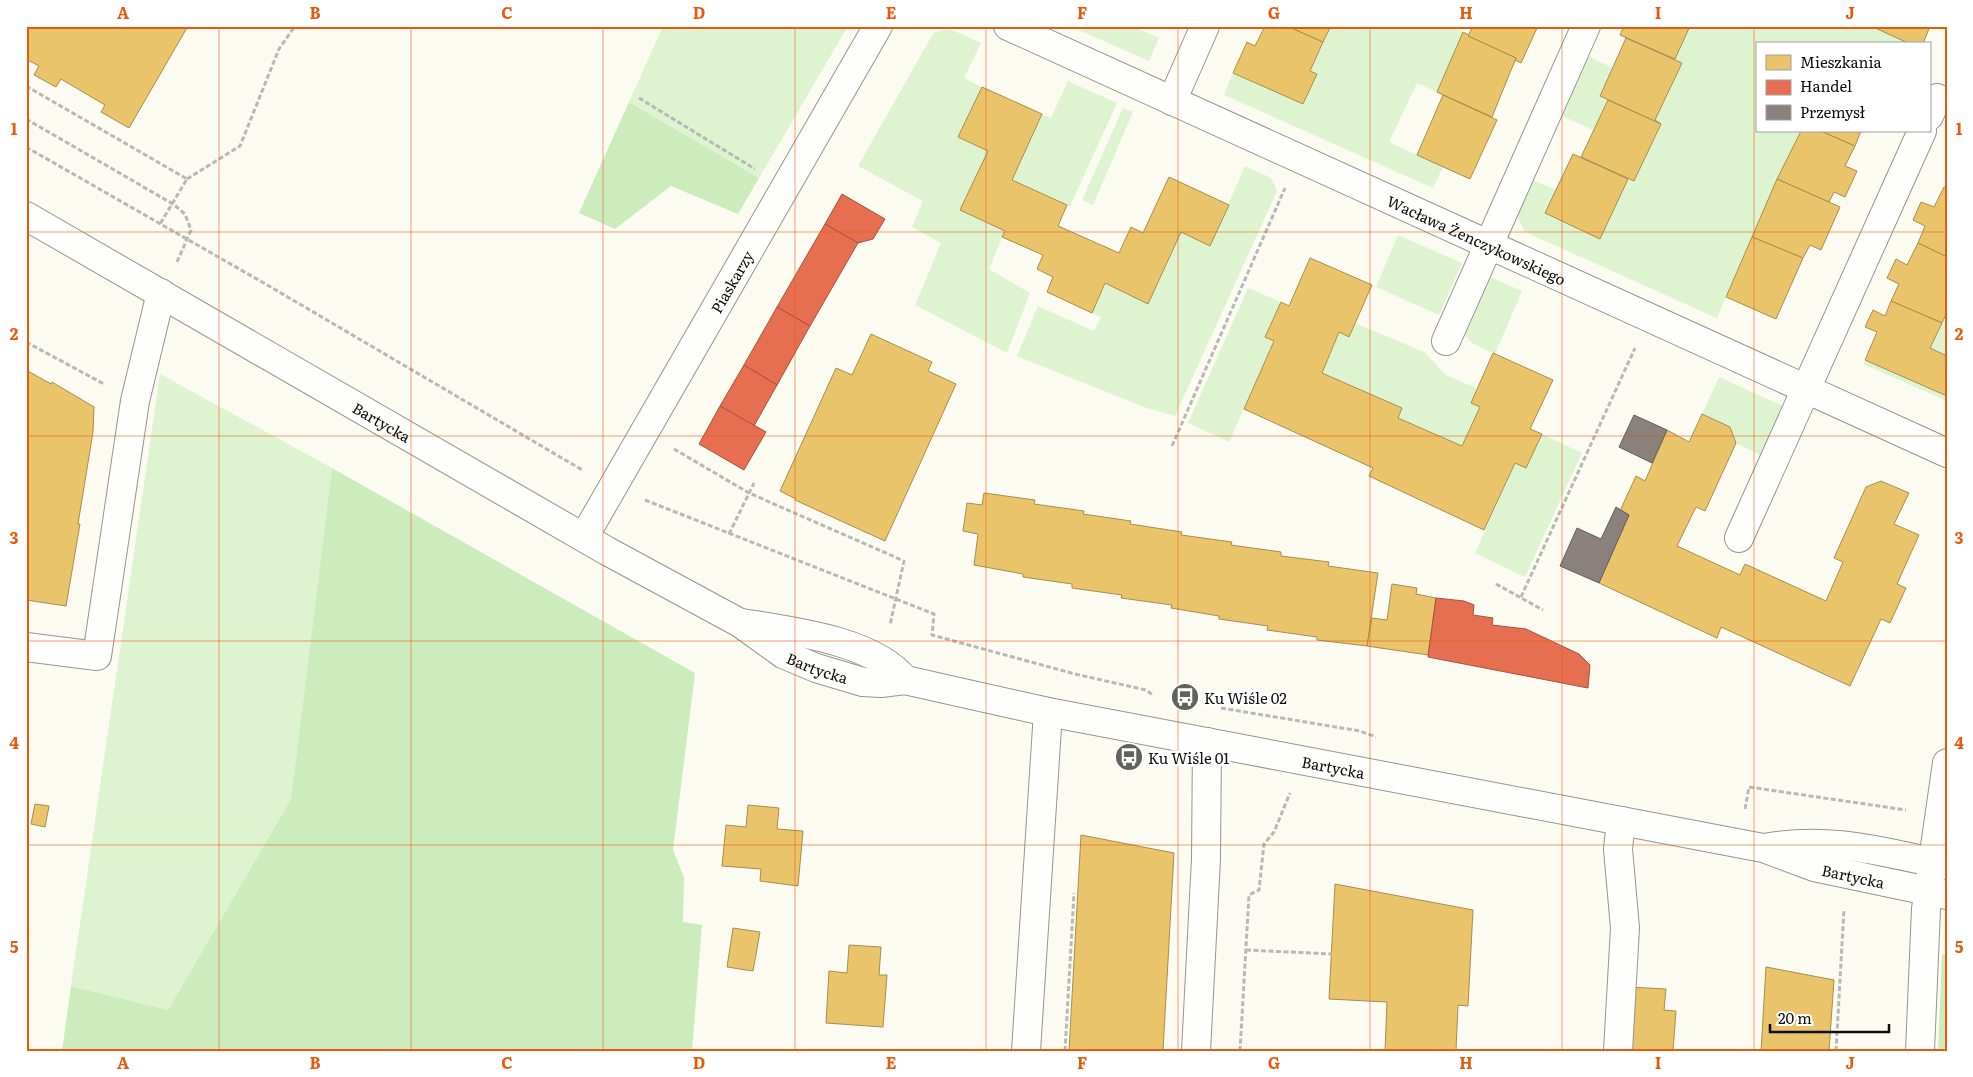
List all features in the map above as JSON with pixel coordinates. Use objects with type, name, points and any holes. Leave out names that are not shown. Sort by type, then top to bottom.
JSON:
[{"type":"street","name":"Piaskarzy","points":[[584,537],[878,26]]},
{"type":"street","name":"Wacława Żenczykowskiego","points":[[1008,26],[1947,453]]},
{"type":"street","points":[[1172,101],[1205,26]]},
{"type":"street","points":[[1446,341],[1586,26]]},
{"type":"street","points":[[1739,538],[1922,132]]},
{"type":"street","name":"Bartycka","points":[[26,216],[694,600],[740,623],[807,635],[863,651],[887,663],[905,680],[1048,712],[1763,848],[1814,867],[1938,893]]},
{"type":"street","points":[[26,647],[97,656],[135,401],[161,293]]},
{"type":"street","points":[[1026,1051],[1048,712]]},
{"type":"street","points":[[1196,1051],[1206,858],[1207,742]]},
{"type":"street","points":[[1920,1051],[1938,893],[1947,763]]},
{"type":"street","points":[[1618,1051],[1625,928],[1618,849],[1621,821]]},
{"type":"street","name":"Bartycka","points":[[1763,848],[1802,842],[1828,843],[1940,863]]},
{"type":"path","points":[[160,224],[186,179],[240,146],[279,49],[295,26]]},
{"type":"path","points":[[26,86],[186,179]]},
{"type":"path","points":[[639,98],[786,187]]},
{"type":"path","points":[[26,119],[173,204],[185,214],[191,230],[161,293]]},
{"type":"path","points":[[26,148],[188,239],[613,488],[934,614],[932,635],[1074,674],[1146,690],[1160,699]]},
{"type":"path","points":[[1172,446],[1298,158]]},
{"type":"path","points":[[1521,597],[1649,318]]},
{"type":"path","points":[[26,342],[135,401]]},
{"type":"path","points":[[645,432],[749,493],[904,562],[896,599]]},
{"type":"path","points":[[730,534],[754,483]]},
{"type":"path","points":[[1496,584],[1543,610]]},
{"type":"path","points":[[1217,708],[1225,707],[1360,731],[1378,738]]},
{"type":"path","points":[[1240,1051],[1249,895],[1259,890],[1264,844],[1274,832],[1285,810],[1292,786]]},
{"type":"path","points":[[1744,816],[1749,787],[1908,810]]},
{"type":"path","points":[[1065,1051],[1074,889]]},
{"type":"path","points":[[1836,1051],[1845,903]]},
{"type":"path","points":[[1246,950],[1332,954]]},
{"type":"green space","points":[[663,26],[848,26],[759,178],[629,102]]},
{"type":"green space","points":[[1070,26],[1132,26],[1159,38],[1149,61]]},
{"type":"green space","points":[[1331,26],[1451,26],[1463,32],[1437,92],[1417,83],[1389,142],[1443,167],[1433,188],[1224,95],[1233,73],[1303,104],[1317,74],[1310,71]]},
{"type":"green space","points":[[1690,26],[1871,26],[1906,42],[1756,42],[1756,132],[1800,132],[1777,179],[1717,318],[1525,232],[1517,215],[1533,180],[1556,190],[1600,238],[1628,179],[1634,181],[1661,124],[1655,120],[1681,64],[1675,59]]},
{"type":"green space","points":[[950,29],[981,43],[964,78],[982,87],[958,137],[988,151],[961,210],[1005,231],[989,269],[1030,293],[1007,353],[915,305],[941,243],[912,227],[923,201],[858,166],[934,32]]},
{"type":"green space","points":[[1588,56],[1613,68],[1600,95],[1608,100],[1594,130],[1562,116]]},
{"type":"green space","points":[[1068,81],[1117,103],[1070,206],[1012,180],[1042,114],[1051,118]]},
{"type":"green space","points":[[629,102],[759,178],[738,214],[671,186],[615,229],[579,213]]},
{"type":"green space","points":[[1123,108],[1133,112],[1093,205],[1082,200]]},
{"type":"green space","points":[[1245,166],[1271,178],[1277,191],[1175,416],[1147,408],[1017,356],[1038,306],[1094,331],[1101,317],[1092,313],[1105,283],[1148,304],[1181,232],[1210,246]]},
{"type":"green space","points":[[1398,235],[1462,263],[1439,315],[1376,287]]},
{"type":"green space","points":[[1487,276],[1522,291],[1495,354],[1472,343],[1464,334],[1464,328]]},
{"type":"green space","points":[[1248,288],[1281,302],[1274,341],[1229,442],[1188,423]]},
{"type":"green space","points":[[1355,323],[1424,352],[1446,375],[1478,389],[1480,407],[1462,446],[1398,418],[1402,408],[1322,373],[1339,332],[1349,337]]},
{"type":"green space","points":[[1942,323],[1947,326],[1947,356],[1930,348]]},
{"type":"green space","points":[[1865,360],[1947,396],[1947,401],[1863,364]]},
{"type":"green space","points":[[160,374],[332,468],[291,799],[168,1010],[71,986]]},
{"type":"green space","points":[[1719,377],[1783,406],[1760,455],[1736,443],[1730,427],[1702,414]]},
{"type":"green space","points":[[1542,434],[1582,453],[1525,577],[1475,553],[1515,463],[1526,467]]},
{"type":"green space","points":[[332,468],[695,673],[673,850],[684,877],[683,922],[702,925],[692,1051],[62,1051],[71,986],[168,1010],[291,799]]},
{"type":"green space","points":[[1942,954],[1947,955],[1947,1051],[1938,1051]]},
{"type":"building: Mieszkania","points":[[26,26],[188,26],[129,128],[101,112],[105,105],[61,79],[56,87],[34,75],[39,66],[26,59]]},
{"type":"building: Mieszkania","points":[[1265,26],[1287,26],[1323,42],[1310,71],[1317,74],[1303,104],[1233,73],[1247,42],[1255,46]]},
{"type":"building: Mieszkania","points":[[1287,26],[1331,26],[1323,42]]},
{"type":"building: Mieszkania","points":[[1473,26],[1538,26],[1521,63],[1515,60],[1516,58],[1468,36]]},
{"type":"building: Mieszkania","points":[[1624,26],[1690,26],[1675,59],[1620,35]]},
{"type":"building: Mieszkania","points":[[1871,26],[1930,26],[1924,42],[1906,42]]},
{"type":"building: Mieszkania","points":[[1463,32],[1516,58],[1492,117],[1437,92]]},
{"type":"building: Mieszkania","points":[[1626,38],[1682,63],[1655,120],[1661,124],[1600,96]]},
{"type":"building: Mieszkania","points":[[982,87],[1042,114],[1012,180],[1067,205],[1058,226],[1119,253],[1131,227],[1143,233],[1169,177],[1229,205],[1210,246],[1181,232],[1148,304],[1105,283],[1092,313],[1047,292],[1053,277],[1037,269],[1043,255],[1002,237],[1005,231],[960,210],[988,151],[958,137]]},
{"type":"building: Mieszkania","points":[[1443,95],[1497,120],[1470,179],[1417,155]]},
{"type":"building: Mieszkania","points":[[1608,100],[1661,124],[1634,181],[1581,157]]},
{"type":"building: Mieszkania","points":[[1800,132],[1823,132],[1855,146],[1845,166],[1857,171],[1845,197],[1834,192],[1829,202],[1777,179]]},
{"type":"building: Mieszkania","points":[[1823,132],[1861,132],[1855,146]]},
{"type":"building: Mieszkania","points":[[1573,154],[1628,179],[1600,239],[1545,213]]},
{"type":"building: Mieszkania","points":[[1777,179],[1840,207],[1821,250],[1810,245],[1803,258],[1752,237]]},
{"type":"building: Mieszkania","points":[[1944,187],[1947,188],[1947,257],[1918,243],[1925,226],[1913,220],[1921,202],[1934,207]]},
{"type":"building: Mieszkania","points":[[1752,237],[1803,258],[1776,319],[1726,297]]},
{"type":"building: Mieszkania","points":[[1918,243],[1947,257],[1947,312],[1942,323],[1891,301],[1899,284],[1887,278],[1896,259],[1907,265]]},
{"type":"building: Mieszkania","points":[[1310,258],[1372,285],[1349,337],[1339,332],[1322,373],[1402,408],[1398,418],[1462,446],[1480,407],[1471,403],[1493,353],[1553,380],[1530,429],[1542,434],[1526,468],[1515,463],[1484,530],[1369,476],[1373,468],[1244,409],[1274,341],[1265,337],[1281,302],[1289,306]]},
{"type":"building: Mieszkania","points":[[1891,301],[1942,323],[1930,348],[1947,356],[1947,396],[1865,360],[1877,332],[1865,327],[1873,310],[1885,316]]},
{"type":"building: Mieszkania","points":[[871,334],[932,362],[928,371],[956,384],[885,541],[795,500],[780,491],[836,368],[852,375]]},
{"type":"building: Mieszkania","points":[[26,370],[51,384],[52,382],[94,407],[93,432],[66,606],[26,600]]},
{"type":"building: Mieszkania","points":[[1702,414],[1730,427],[1736,443],[1705,511],[1696,507],[1677,546],[1740,575],[1745,564],[1826,601],[1843,562],[1834,558],[1866,487],[1881,481],[1909,493],[1894,524],[1919,535],[1897,584],[1906,588],[1890,623],[1881,619],[1850,686],[1721,627],[1717,638],[1599,583],[1629,515],[1620,511],[1636,476],[1645,481],[1667,430],[1689,442]]},
{"type":"building: Mieszkania","points":[[984,493],[1035,500],[1034,504],[1084,511],[1083,514],[1131,521],[1130,524],[1182,532],[1181,535],[1232,542],[1231,545],[1281,552],[1281,556],[1329,562],[1328,566],[1378,573],[1367,646],[1317,640],[1317,637],[1267,630],[1268,626],[1219,619],[1219,616],[1171,608],[1172,605],[1121,598],[1122,595],[1072,588],[1072,584],[1023,577],[1023,574],[974,565],[978,534],[963,531],[967,503],[982,505]]},
{"type":"building: Mieszkania","points":[[1392,584],[1417,588],[1416,594],[1436,598],[1428,655],[1367,646],[1372,618],[1387,620]]},
{"type":"building: Mieszkania","points":[[35,804],[49,806],[45,827],[31,824]]},
{"type":"building: Mieszkania","points":[[748,805],[779,808],[777,829],[803,831],[798,886],[760,881],[761,869],[722,866],[726,825],[746,827]]},
{"type":"building: Mieszkania","points":[[1081,835],[1174,853],[1163,1051],[1069,1051]]},
{"type":"building: Mieszkania","points":[[1335,884],[1473,910],[1468,1006],[1458,1005],[1456,1051],[1385,1051],[1387,1002],[1329,999]]},
{"type":"building: Mieszkania","points":[[733,928],[760,932],[753,971],[727,967]]},
{"type":"building: Mieszkania","points":[[849,945],[881,947],[879,975],[887,975],[883,1027],[826,1023],[829,971],[847,973]]},
{"type":"building: Mieszkania","points":[[1766,967],[1834,980],[1829,1051],[1761,1051]]},
{"type":"building: Mieszkania","points":[[1629,987],[1666,989],[1664,1010],[1676,1011],[1673,1051],[1624,1051]]},
{"type":"building: Handel","points":[[842,194],[885,219],[873,239],[858,243],[825,224]]},
{"type":"building: Handel","points":[[825,224],[858,243],[810,326],[777,307]]},
{"type":"building: Handel","points":[[777,307],[810,326],[777,385],[744,365]]},
{"type":"building: Handel","points":[[744,365],[777,385],[754,426],[720,406]]},
{"type":"building: Handel","points":[[720,406],[766,432],[744,470],[699,444]]},
{"type":"building: Handel","points":[[1436,598],[1464,601],[1474,605],[1473,615],[1493,618],[1492,625],[1526,629],[1579,654],[1590,665],[1588,688],[1428,657]]},
{"type":"building: Przemysł","points":[[1634,415],[1667,430],[1652,463],[1619,447]]},
{"type":"building: Przemysł","points":[[1616,507],[1629,515],[1599,583],[1560,566],[1577,528],[1601,539]]},
{"type":"place","name":"Ku Wiśle 02","points":[[1185,697]]},
{"type":"place","name":"Ku Wiśle 01","points":[[1129,757]]}]
